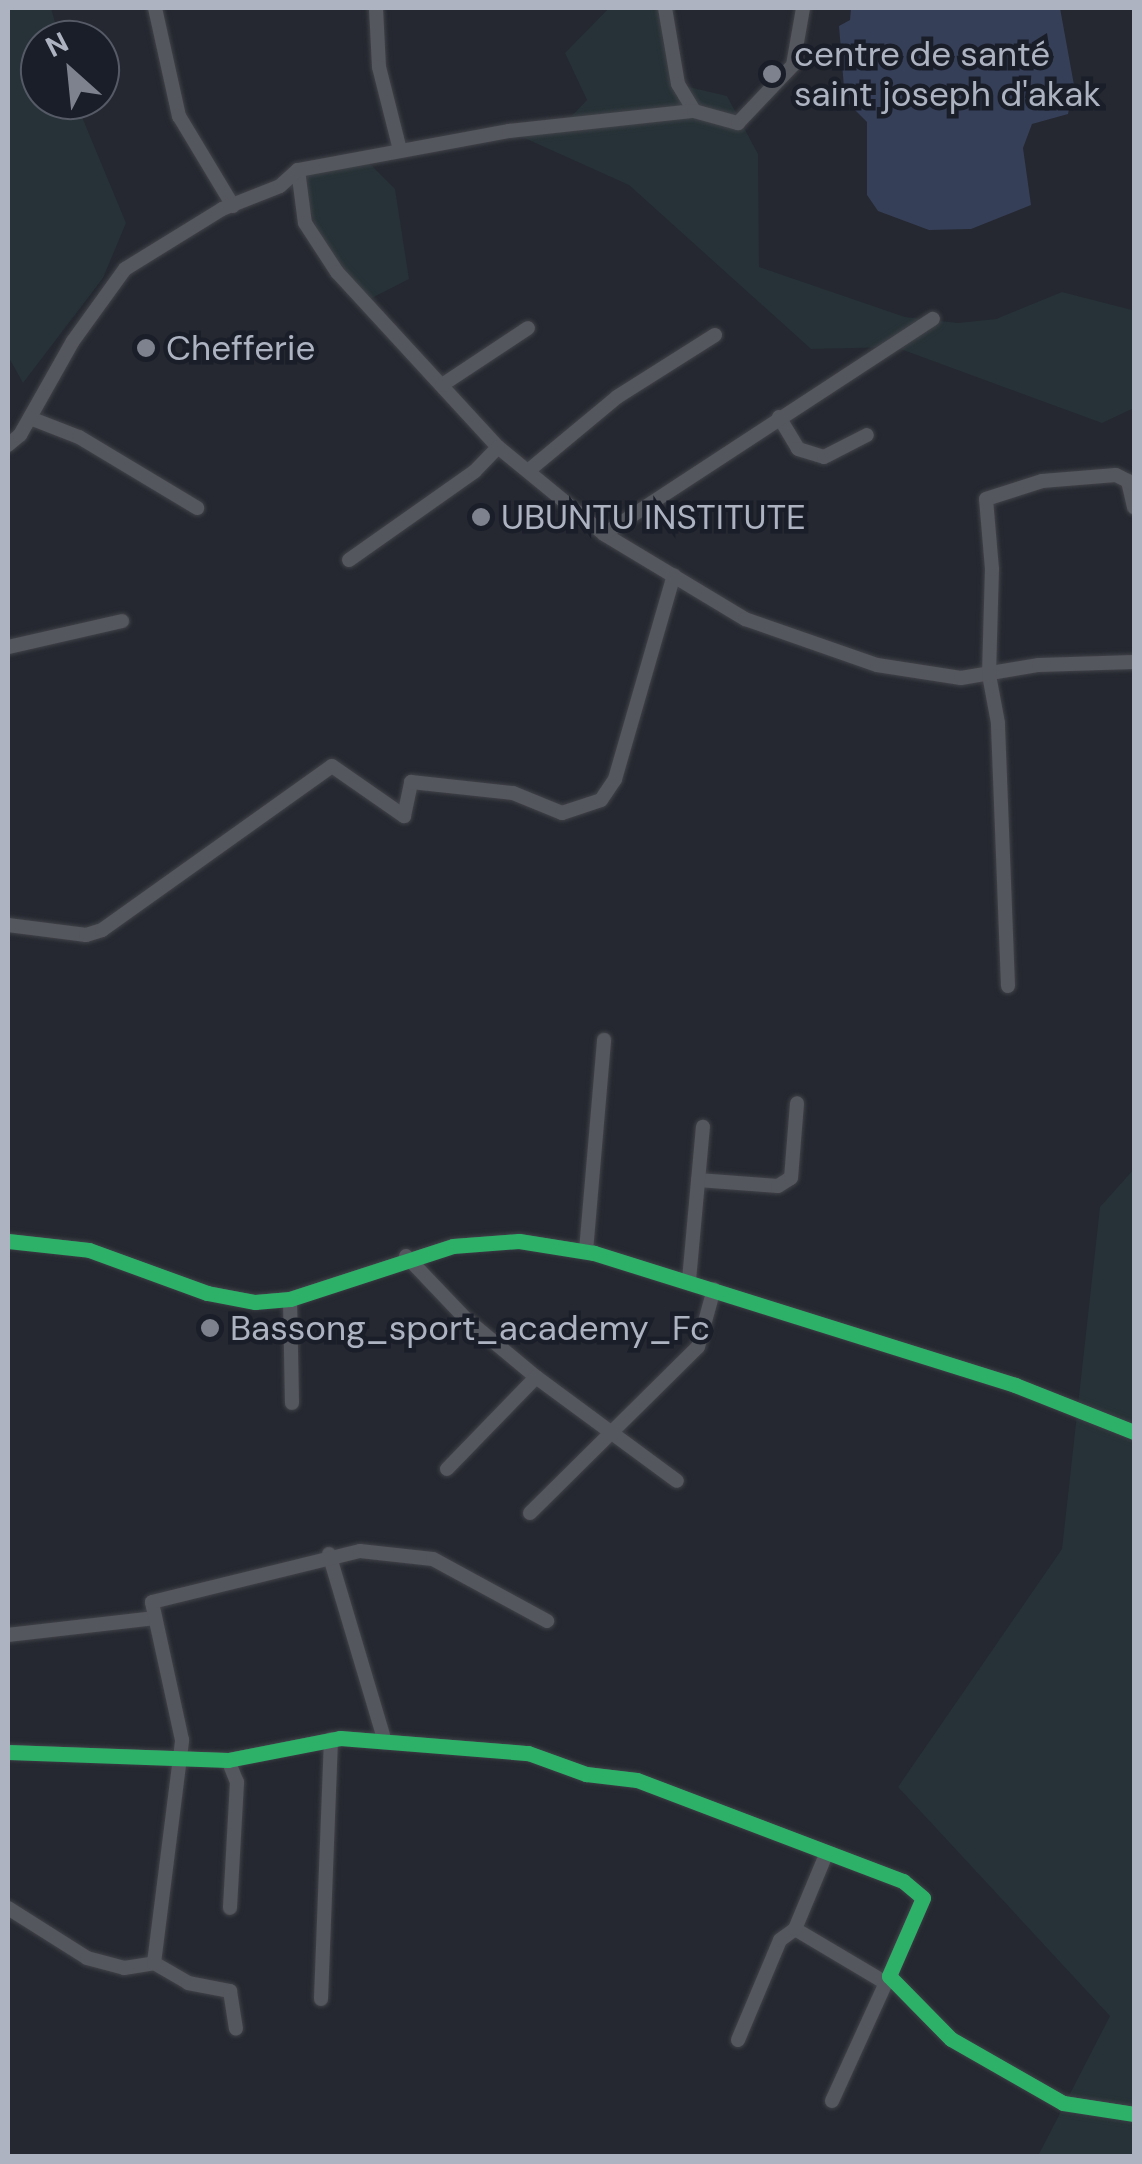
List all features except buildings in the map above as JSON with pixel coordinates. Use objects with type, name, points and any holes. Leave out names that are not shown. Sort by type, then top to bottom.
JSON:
[{"type":"street","points":[[155,8],[180,116],[233,206]]},
{"type":"street","points":[[376,8],[380,67],[400,150]]},
{"type":"street","points":[[665,8],[678,84],[694,111]]},
{"type":"street","points":[[8,445],[30,418],[73,341],[125,269],[233,206],[280,186],[298,170],[605,117],[694,111],[738,124],[793,65],[803,8]]},
{"type":"street","points":[[298,170],[305,223],[336,272],[498,447],[604,534],[674,576],[791,640],[877,665],[961,678],[1039,665],[1134,662]]},
{"type":"street","points":[[604,534],[932,319]]},
{"type":"street","points":[[442,385],[528,328]]},
{"type":"street","points":[[528,471],[616,397],[715,335]]},
{"type":"street","points":[[778,417],[798,449],[824,457],[867,435]]},
{"type":"street","points":[[30,418],[78,437],[197,508]]},
{"type":"street","points":[[349,560],[475,471],[498,447]]},
{"type":"street","points":[[1008,986],[998,724],[989,675],[992,569],[986,499],[1042,481],[1116,475],[1131,482],[1134,507]]},
{"type":"street","points":[[8,925],[86,935],[102,930],[332,766],[404,816],[410,782],[513,793],[562,814],[601,800],[615,778],[674,576]]},
{"type":"street","points":[[8,648],[122,621]]},
{"type":"street","points":[[586,1251],[604,1040]]},
{"type":"street","points":[[698,1180],[778,1186],[791,1178],[797,1103]]},
{"type":"street","points":[[689,1280],[703,1127]]},
{"type":"street","points":[[8,1241],[88,1250],[207,1293],[256,1302],[290,1299],[406,1256],[499,1242],[586,1251],[1015,1384],[1134,1432]]},
{"type":"street","points":[[406,1256],[536,1377],[613,1429],[677,1481]]},
{"type":"street","points":[[530,1514],[698,1347],[714,1289]]},
{"type":"street","points":[[290,1299],[292,1403]]},
{"type":"street","points":[[447,1469],[536,1377]]},
{"type":"street","points":[[329,1554],[352,1648],[385,1742]]},
{"type":"street","points":[[154,1964],[182,1740],[152,1602],[329,1554],[433,1559],[547,1621]]},
{"type":"street","points":[[8,1636],[155,1618]]},
{"type":"street","points":[[321,1999],[331,1739]]},
{"type":"street","points":[[8,1752],[228,1760],[331,1739],[528,1753],[586,1774],[637,1780],[872,1866],[923,1898],[832,2101]]},
{"type":"street","points":[[228,1760],[237,1782],[230,1908]]},
{"type":"street","points":[[738,2040],[780,1940],[795,1929],[827,1852]]},
{"type":"street","points":[[8,1908],[87,1958],[124,1968],[154,1964],[188,1983],[230,1992],[236,2029]]},
{"type":"street","points":[[795,1929],[888,1980],[952,2039],[1063,2102],[1134,2114]]},
{"type":"shaded area","points":[[8,8],[51,8],[54,20],[20,20],[20,120],[83,120],[126,223],[103,278],[23,383],[8,356]]},
{"type":"shaded area","points":[[609,8],[676,8],[662,37],[672,83],[727,96],[758,154],[759,267],[905,317],[958,323],[996,319],[1062,292],[1132,310],[1134,408],[1102,423],[895,347],[811,349],[629,185],[509,131],[563,125],[587,100],[565,53]]},
{"type":"shaded area","points":[[363,157],[395,189],[409,279],[366,301],[323,251],[298,170]]},
{"type":"shaded area","points":[[1134,1169],[1134,2156],[1038,2156],[1110,2016],[898,1787],[1062,1549],[1100,1207]]},
{"type":"water","points":[[851,8],[1060,8],[1074,85],[1068,114],[1032,124],[1023,148],[1031,205],[971,229],[929,230],[878,211],[867,195],[867,122],[845,100],[839,26],[850,20]]},
{"type":"cycle path","points":[[8,1241],[89,1250],[207,1293],[255,1302],[290,1299],[453,1246],[519,1241],[594,1253],[1015,1385],[1134,1432]]},
{"type":"cycle path","points":[[8,1752],[228,1760],[340,1738],[528,1753],[586,1774],[637,1780],[903,1881],[923,1898],[889,1976],[951,2039],[1063,2103],[1134,2114]]},
{"type":"place","name":"centre de santé saint joseph d'akak","points":[[772,74]]},
{"type":"place","name":"Chefferie","points":[[146,348]]},
{"type":"place","name":"UBUNTU INSTITUTE","points":[[481,517]]},
{"type":"place","name":"Bassong_sport_academy_Fc","points":[[210,1328]]}]
